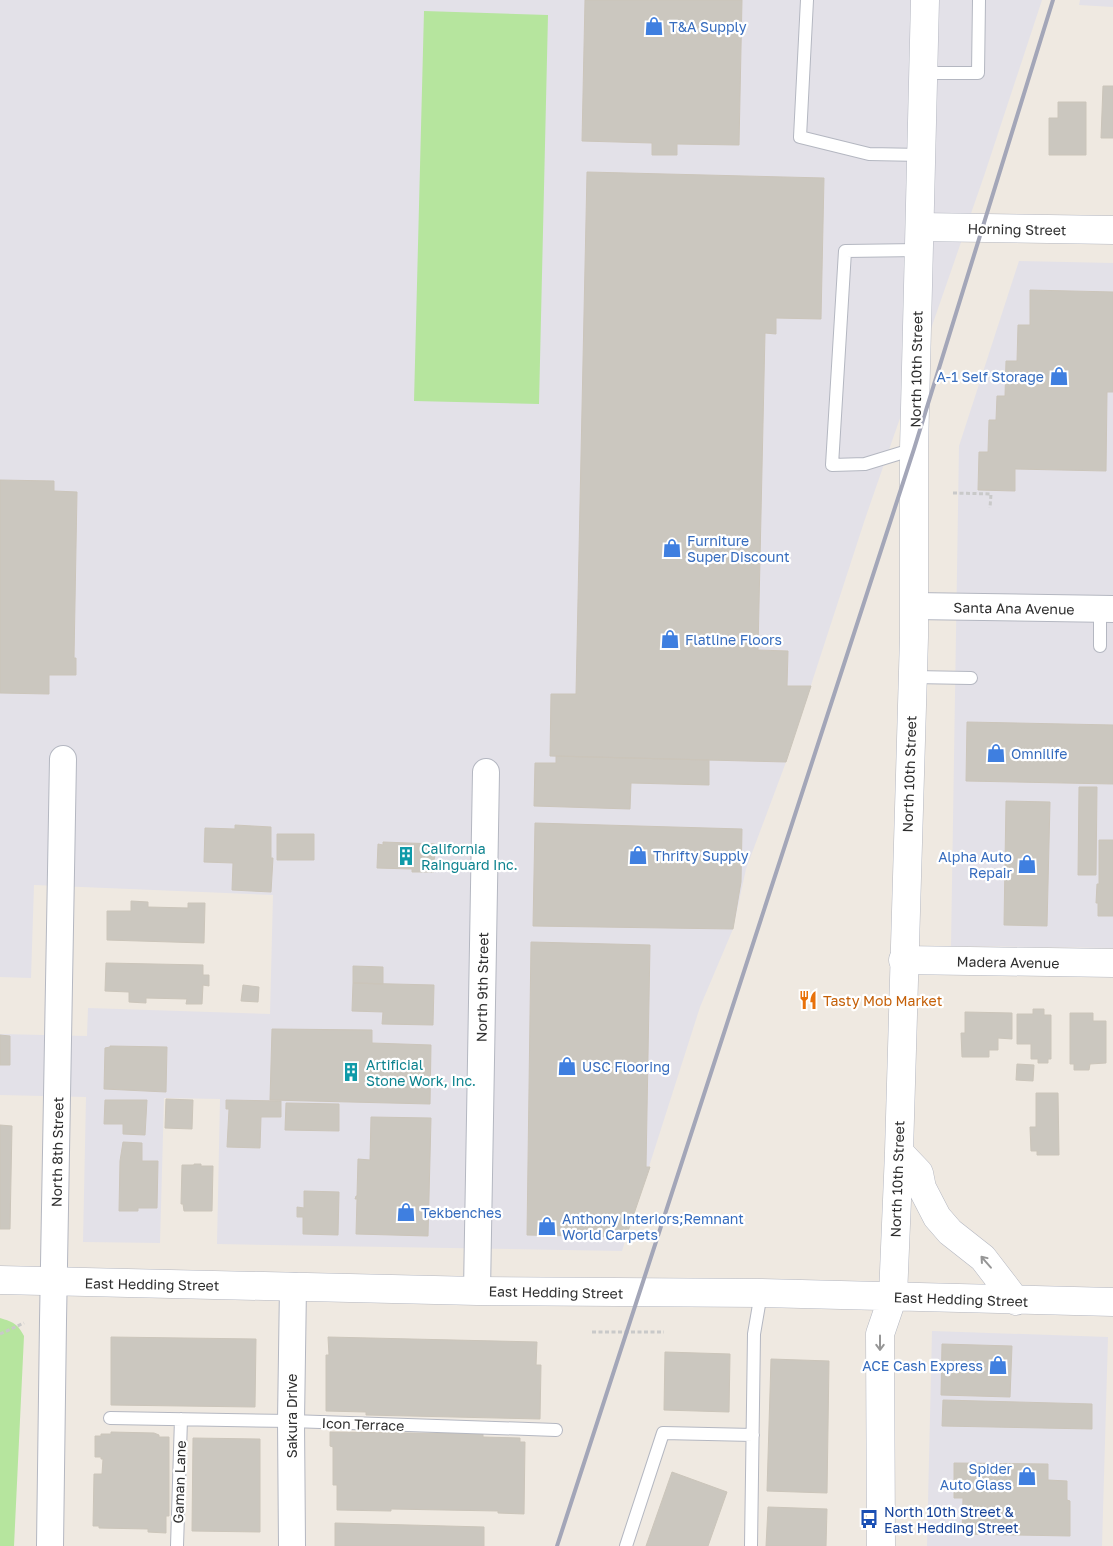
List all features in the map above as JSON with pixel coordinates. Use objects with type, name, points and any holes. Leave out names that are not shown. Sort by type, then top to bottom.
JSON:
[{"type":"main road","name":"North 10th Street","points":[[881,1546],[880,1334],[894,1296],[899,1152],[914,606],[914,449],[925,0]]},
{"type":"main road","name":"Horning Street","points":[[920,239],[1113,230]]},
{"type":"main road","name":"Madera Avenue","points":[[903,960],[1113,963]]},
{"type":"main road","points":[[899,1152],[919,1173],[922,1188],[937,1217],[950,1232],[983,1258],[1016,1300]]},
{"type":"main road","name":"East Hedding Street","points":[[0,1280],[477,1291],[761,1293],[1113,1302]]},
{"type":"street","name":"Santa Ana Avenue","points":[[914,606],[1106,609]]},
{"type":"street","name":"North 8th Street","points":[[50,1546],[63,759]]},
{"type":"street","name":"North 9th Street","points":[[477,1291],[486,772]]},
{"type":"street","name":"Sakura Drive","points":[[292,1546],[293,1286]]},
{"type":"lane","points":[[807,0],[800,137],[869,154],[922,155]]},
{"type":"lane","points":[[924,74],[978,73],[979,0]]},
{"type":"lane","points":[[914,449],[865,464],[832,465],[846,251],[920,239]]},
{"type":"lane","points":[[1100,646],[1106,609]]},
{"type":"lane","points":[[912,677],[971,678]]},
{"type":"lane","points":[[751,1546],[754,1334],[761,1293]]},
{"type":"lane","name":"Icon Terrace","points":[[110,1418],[291,1421],[556,1430]]},
{"type":"lane","name":"Gaman Lane","points":[[177,1546],[181,1419]]},
{"type":"lane","points":[[626,1546],[663,1432],[753,1435]]},
{"type":"path","points":[[953,493],[991,494],[990,508]]},
{"type":"path","points":[[0,1334],[24,1323]]},
{"type":"path","points":[[592,1332],[664,1332]]},
{"type":"shaded area","points":[[0,0],[1042,0],[984,176],[865,519],[786,762],[746,869],[733,929],[700,1007],[622,1251],[217,1244],[220,1099],[164,1098],[160,1243],[83,1242],[86,1097],[0,1095],[0,1034],[87,1036],[88,1008],[270,1014],[273,895],[34,885],[31,978],[0,977]]},
{"type":"shaded area","points":[[1080,0],[1113,0],[1113,7],[1079,5]]},
{"type":"shaded area","points":[[1019,261],[1113,263],[1113,948],[951,946],[959,446]]},
{"type":"shaded area","points":[[932,1331],[1108,1337],[1102,1546],[927,1546]]},
{"type":"green space","points":[[424,11],[548,15],[539,404],[414,401]]},
{"type":"green space","points":[[0,1318],[15,1324],[24,1336],[14,1546],[0,1546]]},
{"type":"building","points":[[585,0],[742,0],[739,145],[677,144],[677,155],[652,155],[652,143],[582,141]]},
{"type":"building","points":[[1103,86],[1113,86],[1113,138],[1101,138]]},
{"type":"building","points":[[1058,102],[1086,102],[1086,155],[1049,155],[1049,118],[1058,118]]},
{"type":"building","points":[[587,172],[824,178],[821,319],[776,318],[776,334],[765,333],[758,650],[788,651],[787,686],[811,686],[786,762],[550,756],[551,694],[576,694]]},
{"type":"building","name":"A-1 Self Storage","points":[[1030,290],[1113,292],[1113,392],[1107,392],[1106,471],[1015,469],[1015,491],[978,490],[979,452],[988,452],[989,420],[996,420],[997,396],[1005,396],[1006,361],[1017,361],[1018,325],[1030,325]]},
{"type":"building","points":[[0,480],[54,481],[54,491],[77,492],[74,658],[76,658],[76,675],[49,675],[49,694],[0,693]]},
{"type":"building","points":[[967,722],[1113,725],[1113,784],[966,781]]},
{"type":"building","points":[[556,756],[709,760],[709,785],[631,783],[630,809],[534,806],[535,763],[556,763]]},
{"type":"building","points":[[1079,787],[1097,787],[1096,875],[1078,875]]},
{"type":"building","name":"Alpha Auto Repair","points":[[1006,801],[1050,802],[1047,926],[1004,925]]},
{"type":"building","name":"Thrifty Supply","points":[[535,823],[742,829],[741,882],[733,929],[533,926]]},
{"type":"building","points":[[235,825],[271,827],[271,858],[273,858],[271,892],[232,890],[233,863],[204,862],[205,828],[235,829]]},
{"type":"building","points":[[277,834],[314,834],[314,860],[277,860]]},
{"type":"building","points":[[1099,840],[1113,840],[1113,916],[1098,916],[1098,903],[1096,903],[1097,884],[1099,884]]},
{"type":"building","name":"California Rainguard Inc.","points":[[383,842],[435,844],[434,872],[412,872],[412,869],[377,868],[378,844],[383,845]]},
{"type":"building","points":[[131,901],[148,902],[148,907],[188,908],[188,903],[205,903],[204,943],[107,940],[107,911],[131,911]]},
{"type":"building","points":[[531,942],[650,945],[646,1167],[650,1167],[626,1237],[527,1235]]},
{"type":"building","points":[[106,963],[203,965],[203,975],[209,975],[209,986],[203,985],[202,1004],[186,1004],[187,999],[146,998],[146,1003],[129,1002],[129,992],[105,991]]},
{"type":"building","points":[[353,966],[383,967],[383,984],[353,983]]},
{"type":"building","points":[[353,983],[434,985],[433,1025],[382,1024],[383,1012],[352,1011]]},
{"type":"building","points":[[243,985],[259,987],[258,1002],[241,1001]]},
{"type":"building","points":[[1033,1009],[1044,1009],[1044,1015],[1051,1015],[1051,1059],[1048,1059],[1048,1063],[1038,1063],[1038,1059],[1031,1059],[1031,1044],[1017,1044],[1017,1014],[1033,1014]]},
{"type":"building","points":[[965,1012],[1012,1013],[1012,1039],[998,1038],[998,1050],[989,1050],[989,1057],[962,1057],[961,1033],[965,1033]]},
{"type":"building","points":[[1070,1013],[1093,1013],[1093,1021],[1106,1021],[1106,1063],[1090,1064],[1089,1070],[1074,1070],[1074,1064],[1070,1064]]},
{"type":"building","name":"Artificial Stone Work, Inc.","points":[[272,1029],[372,1030],[372,1043],[431,1045],[430,1104],[270,1100]]},
{"type":"building","points":[[0,1035],[10,1036],[10,1065],[0,1065]]},
{"type":"building","points":[[110,1046],[167,1047],[166,1092],[104,1089],[105,1048]]},
{"type":"building","points":[[1017,1064],[1034,1065],[1033,1081],[1016,1080]]},
{"type":"building","points":[[1036,1093],[1058,1093],[1059,1155],[1037,1155],[1037,1151],[1031,1151],[1030,1127],[1036,1127]]},
{"type":"building","points":[[166,1099],[193,1100],[192,1129],[165,1128]]},
{"type":"building","points":[[105,1100],[147,1100],[145,1135],[123,1134],[123,1124],[104,1124]]},
{"type":"building","points":[[226,1100],[281,1101],[281,1117],[261,1117],[260,1148],[227,1147],[229,1109],[226,1109]]},
{"type":"building","points":[[286,1103],[339,1104],[339,1131],[285,1130]]},
{"type":"building","points":[[371,1117],[431,1118],[428,1236],[356,1234],[357,1199],[355,1199],[357,1196],[358,1159],[370,1160]]},
{"type":"building","points":[[0,1125],[12,1126],[10,1229],[0,1229]]},
{"type":"building","points":[[123,1142],[142,1143],[142,1161],[158,1161],[157,1208],[119,1211],[120,1161]]},
{"type":"building","points":[[182,1165],[213,1166],[212,1211],[184,1211],[183,1204],[181,1204]]},
{"type":"building","points":[[304,1191],[339,1192],[338,1235],[303,1234],[303,1217],[297,1217],[297,1207],[304,1208]]},
{"type":"building","points":[[111,1337],[256,1339],[255,1407],[111,1405]]},
{"type":"building","points":[[328,1337],[537,1342],[536,1365],[541,1365],[540,1419],[366,1415],[366,1412],[326,1411],[326,1355],[329,1355]]},
{"type":"building","points":[[942,1344],[1012,1346],[1010,1397],[941,1395]]},
{"type":"building","points":[[665,1352],[730,1354],[729,1412],[664,1410]]},
{"type":"building","points":[[771,1359],[829,1361],[827,1493],[767,1491]]},
{"type":"building","points":[[943,1400],[1092,1404],[1092,1429],[942,1426]]},
{"type":"building","points":[[111,1432],[154,1433],[159,1435],[159,1437],[169,1437],[169,1516],[166,1516],[166,1533],[148,1532],[148,1529],[99,1528],[99,1526],[93,1526],[94,1474],[102,1474],[103,1459],[95,1457],[95,1436],[111,1434]]},
{"type":"building","points":[[330,1432],[483,1434],[483,1437],[520,1438],[520,1442],[525,1442],[524,1514],[498,1513],[498,1511],[337,1510],[337,1485],[333,1485],[333,1447],[330,1446]]},
{"type":"building","points":[[193,1438],[260,1439],[260,1532],[192,1531]]},
{"type":"building","points":[[954,1463],[1048,1464],[1048,1480],[1067,1481],[1067,1500],[1070,1501],[1070,1536],[962,1534],[963,1498],[954,1498]]},
{"type":"building","points":[[672,1472],[727,1492],[708,1546],[646,1546]]},
{"type":"building","points":[[768,1507],[827,1509],[826,1546],[766,1546]]},
{"type":"building","points":[[335,1523],[484,1527],[484,1546],[335,1546]]},
{"type":"railway","points":[[557,1546],[914,449],[1053,0]]},
{"type":"place","name":"T&A Supply","points":[[654,26]]},
{"type":"place","name":"A-1 Self Storage","points":[[1059,376]]},
{"type":"place","name":"Furniture Super Discount","points":[[672,548]]},
{"type":"place","name":"Flatline Floors","points":[[670,639]]},
{"type":"place","name":"Omnilife","points":[[996,753]]},
{"type":"place","name":"Thrifty Supply","points":[[638,855]]},
{"type":"place","name":"California Rainguard Inc.","points":[[406,856]]},
{"type":"place","name":"Alpha Auto Repair","points":[[1027,864]]},
{"type":"place","name":"Tasty Mob Market","points":[[808,1000]]},
{"type":"place","name":"USC Flooring","points":[[567,1066]]},
{"type":"place","name":"Artificial Stone Work, Inc.","points":[[351,1072]]},
{"type":"place","name":"Tekbenches","points":[[406,1212]]},
{"type":"place","name":"Anthony Interiors;Remnant World Carpets","points":[[547,1226]]},
{"type":"place","name":"ACE Cash Express","points":[[998,1365]]},
{"type":"place","name":"Spider Auto Glass","points":[[1027,1476]]},
{"type":"place","name":"North 10th Street & East Hedding Street","points":[[869,1519]]}]
